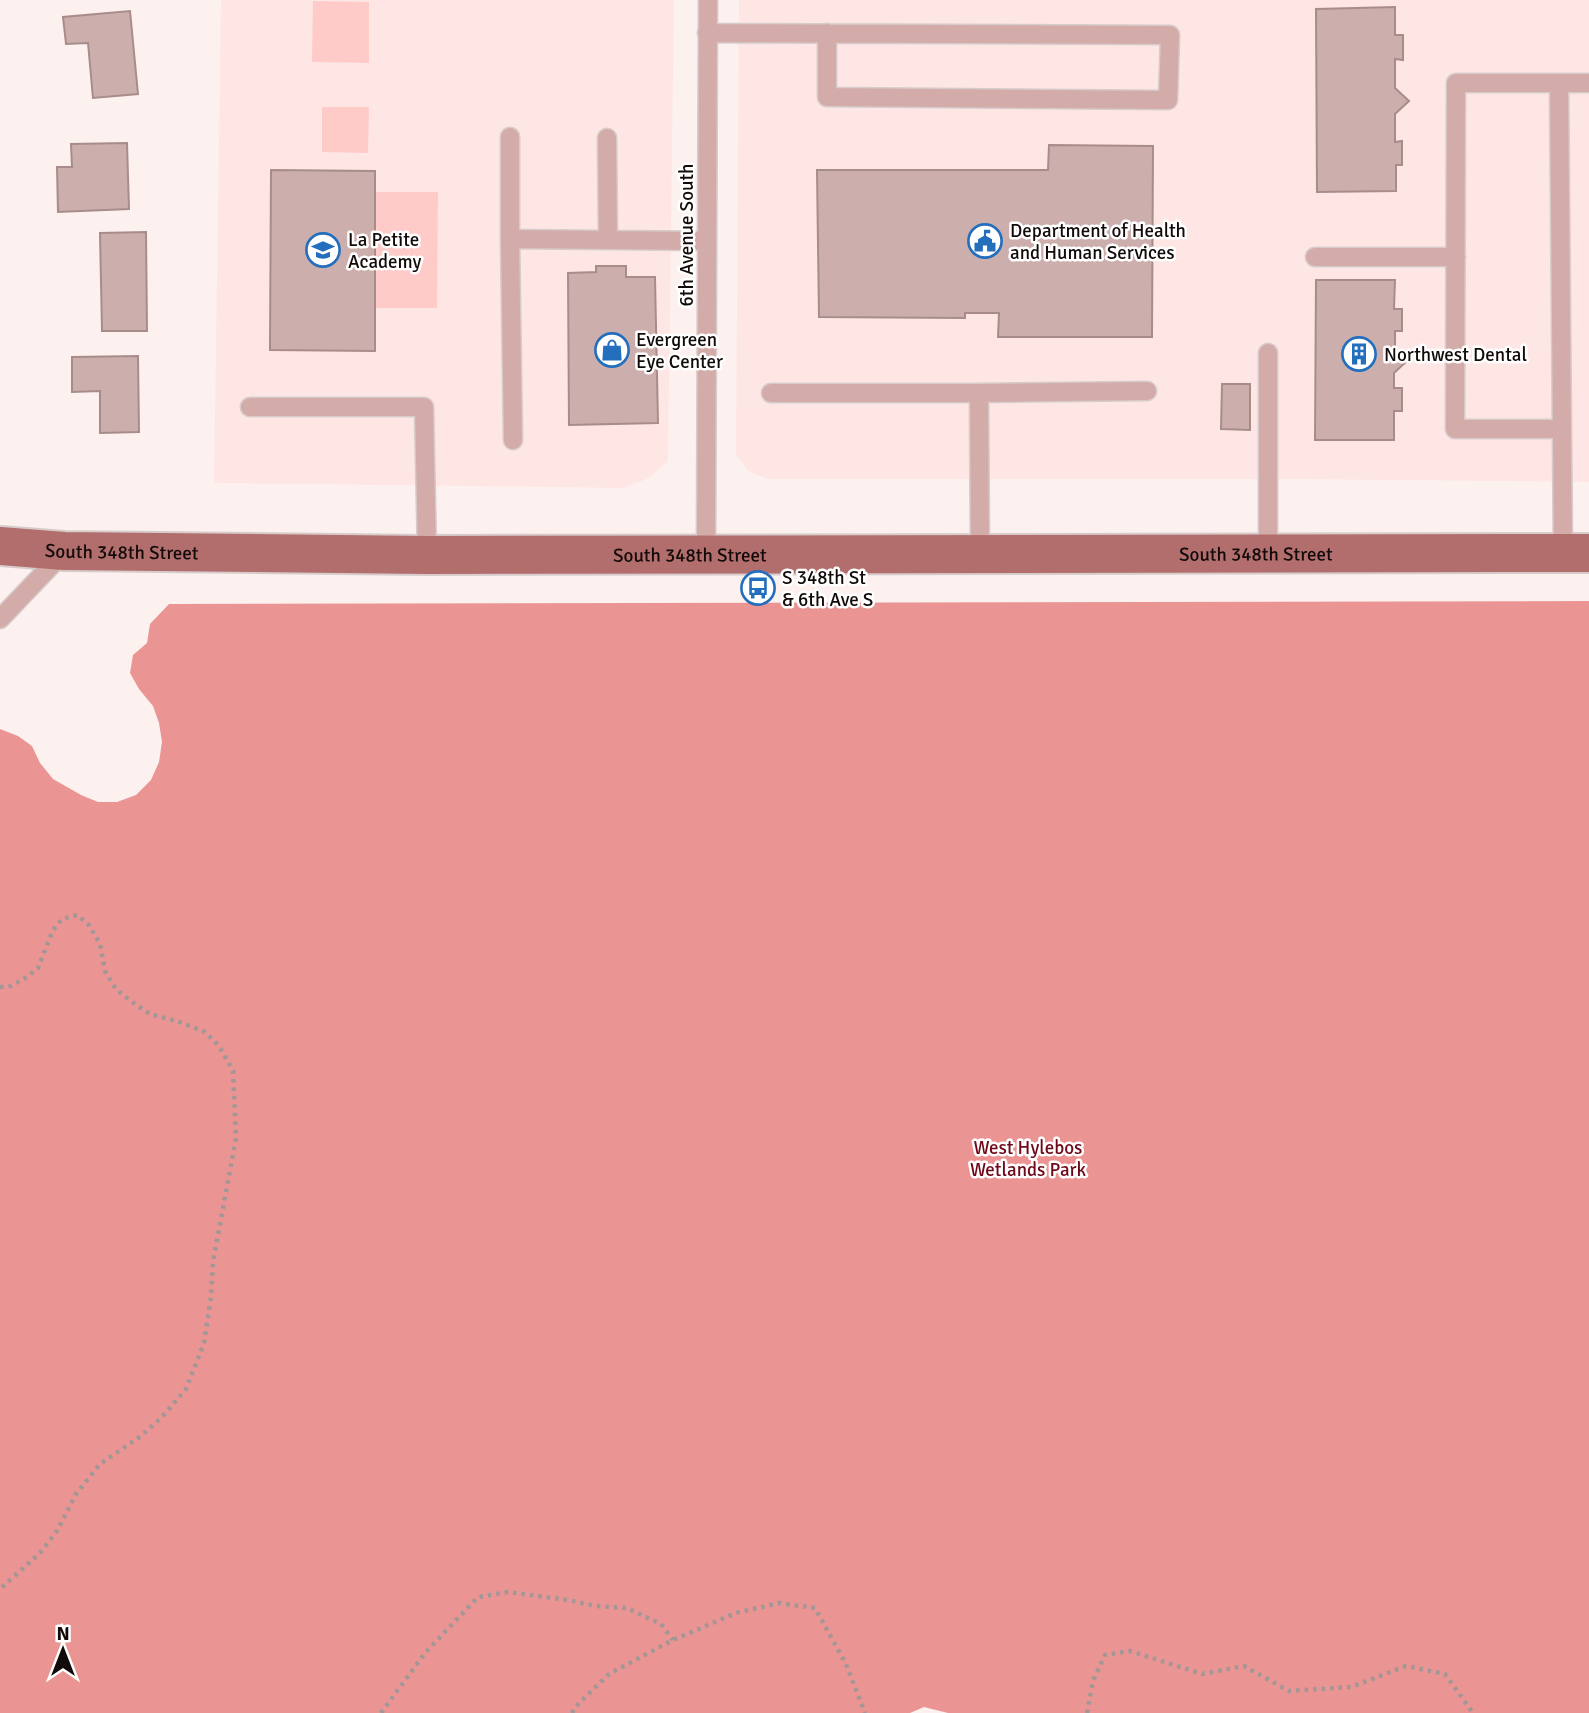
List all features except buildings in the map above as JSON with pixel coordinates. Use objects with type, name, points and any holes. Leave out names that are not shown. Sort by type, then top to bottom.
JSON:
[{"type":"main road","name":"South 348th Street","points":[[0,546],[64,551],[427,555],[1576,554]]},
{"type":"lane","name":"6th Avenue South","points":[[706,555],[708,0]]},
{"type":"lane","points":[[708,33],[827,33],[1170,35],[1168,100],[827,97],[827,33]]},
{"type":"lane","points":[[1562,429],[1455,429],[1456,83],[1589,83]]},
{"type":"lane","points":[[1559,83],[1562,429],[1576,554]]},
{"type":"lane","points":[[510,137],[513,440]]},
{"type":"lane","points":[[607,138],[608,240]]},
{"type":"lane","points":[[510,239],[707,240]]},
{"type":"lane","points":[[1315,257],[1455,257]]},
{"type":"lane","points":[[1268,354],[1268,554]]},
{"type":"lane","points":[[771,393],[1147,391]]},
{"type":"lane","points":[[979,393],[980,554]]},
{"type":"lane","points":[[250,407],[424,407],[427,555]]},
{"type":"lane","points":[[0,619],[64,551]]},
{"type":"path","points":[[0,987],[11,986],[38,968],[53,930],[62,919],[77,915],[95,934],[100,944],[105,971],[116,989],[149,1014],[205,1032],[219,1046],[233,1071],[236,1138],[213,1262],[204,1343],[186,1389],[141,1436],[100,1464],[76,1494],[58,1531],[39,1553],[0,1589]]},
{"type":"path","points":[[382,1713],[425,1653],[478,1597],[508,1592],[595,1606],[627,1608],[661,1624],[673,1640]]},
{"type":"path","points":[[572,1713],[609,1674],[673,1640],[736,1613],[779,1603],[815,1608],[846,1664],[865,1713]]},
{"type":"path","points":[[1087,1713],[1093,1681],[1105,1655],[1130,1651],[1202,1674],[1244,1666],[1289,1691],[1351,1687],[1406,1667],[1419,1669],[1445,1674],[1474,1713]]},
{"type":"shaded area","points":[[221,0],[674,0],[668,461],[649,478],[624,488],[214,483]]},
{"type":"shaded area","points":[[739,0],[1589,0],[1589,482],[768,479],[748,471],[736,454]]},
{"type":"shaded area","points":[[313,1],[369,2],[369,63],[312,62]]},
{"type":"shaded area","points":[[322,107],[369,107],[368,153],[322,152]]},
{"type":"shaded area","points":[[375,192],[438,192],[437,308],[375,308]]},
{"type":"green space","name":"West Hylebos Wetlands Park","points":[[1589,601],[1589,1713],[948,1713],[924,1707],[910,1713],[0,1713],[0,729],[18,736],[32,746],[40,763],[53,779],[81,795],[98,802],[117,802],[136,795],[151,780],[159,762],[162,742],[153,706],[130,673],[133,655],[147,643],[150,624],[169,604]]},
{"type":"place","name":"Department of Health and Human Services","points":[[985,241]]},
{"type":"place","name":"La Petite Academy","points":[[323,250]]},
{"type":"place","name":"Evergreen Eye Center","points":[[612,350]]},
{"type":"place","name":"Northwest Dental","points":[[1359,354]]},
{"type":"place","name":"S 348th St & 6th Ave S","points":[[758,588]]}]
